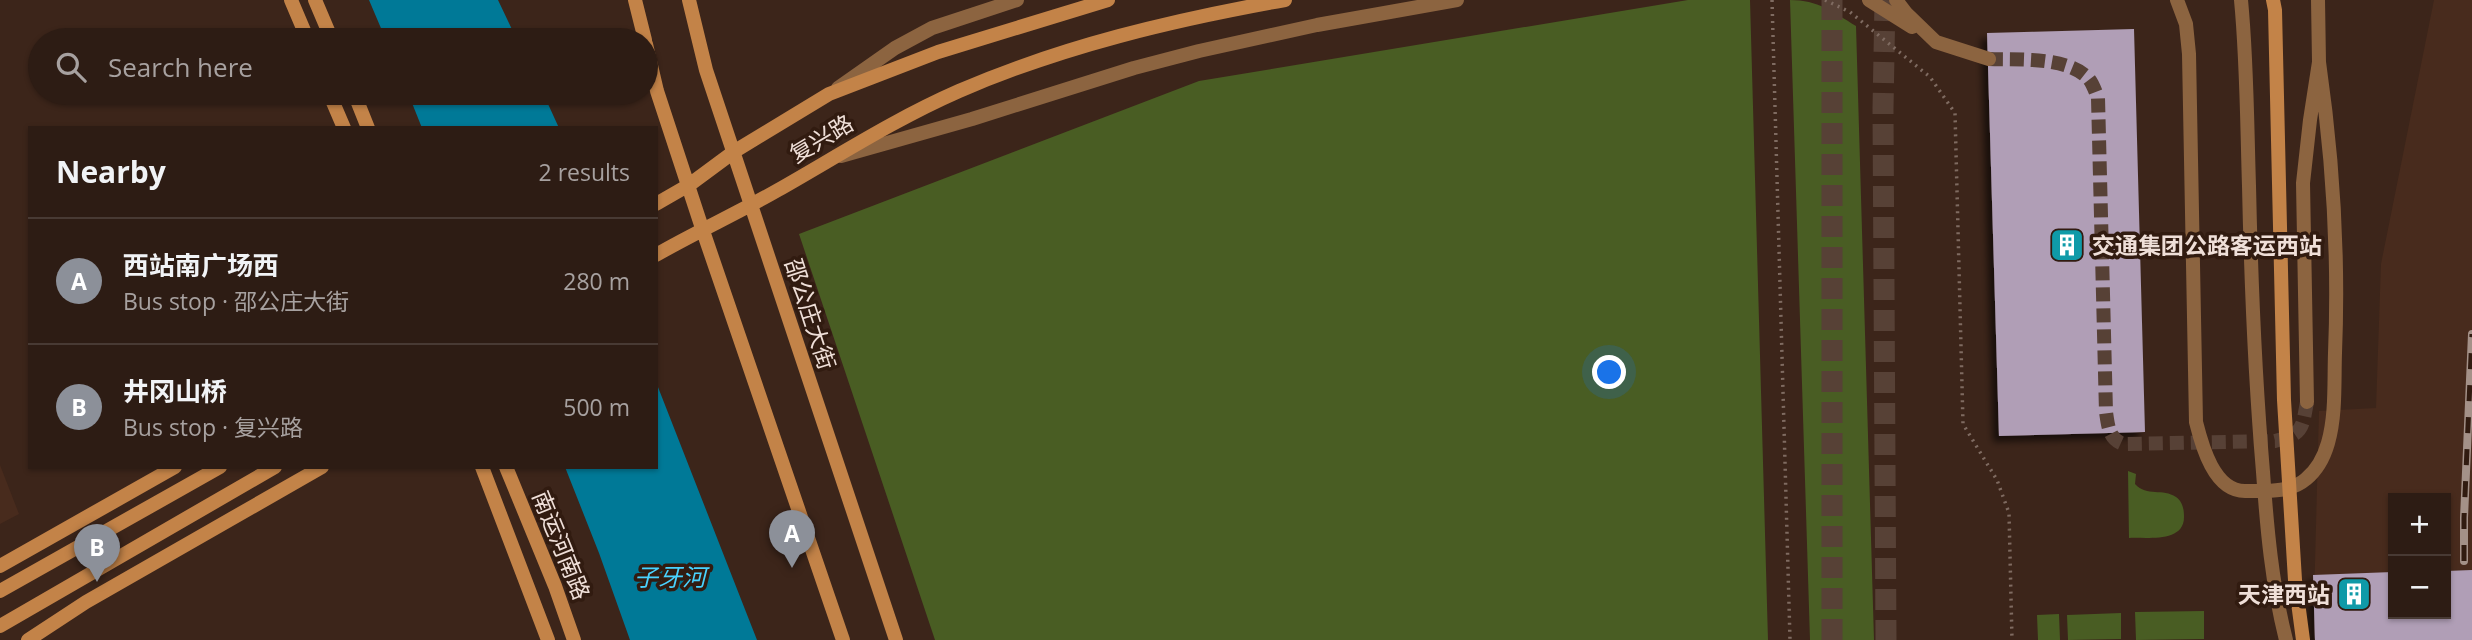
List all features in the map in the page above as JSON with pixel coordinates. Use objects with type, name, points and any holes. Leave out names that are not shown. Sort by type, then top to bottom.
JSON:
[{"type":"street","points":[[291,0],[303,28]]},
{"type":"street","points":[[315,0],[327,28]]},
{"type":"street","points":[[635,0],[642,28]]},
{"type":"street","name":"邵公庄大街","points":[[689,0],[706,70],[896,640]]},
{"type":"street","points":[[829,94],[895,48],[932,28],[1017,0]]},
{"type":"street","name":"复兴路","points":[[658,203],[689,185],[735,151],[829,94],[999,32],[1108,0]]},
{"type":"street","name":"复兴路","points":[[658,254],[891,123],[959,91],[1085,45],[1222,11],[1284,0]]},
{"type":"street","points":[[827,161],[1134,68],[1199,51],[1457,0]]},
{"type":"street","points":[[1869,0],[1936,41],[1989,59]]},
{"type":"street","points":[[1896,0],[1936,41]]},
{"type":"street","points":[[2177,0],[2186,24],[2189,54],[2196,422],[2202,449],[2209,463],[2224,481],[2241,491],[2292,489],[2307,479],[2322,461],[2333,419],[2337,295],[2334,184],[2319,62],[2318,0]]},
{"type":"street","points":[[2241,0],[2246,52],[2259,435],[2269,545],[2278,609],[2286,640]]},
{"type":"street","points":[[2273,0],[2284,400],[2295,580],[2303,640]]},
{"type":"street","points":[[2307,402],[2304,183],[2309,120],[2319,62]]},
{"type":"street","points":[[658,94],[843,640]]},
{"type":"street","points":[[334,105],[343,126]]},
{"type":"street","points":[[359,105],[367,126]]},
{"type":"street","points":[[0,566],[172,469]]},
{"type":"street","points":[[0,592],[216,469]]},
{"type":"street","points":[[0,626],[272,469]]},
{"type":"street","points":[[28,640],[86,602],[319,469]]},
{"type":"street","name":"南运河南路","points":[[483,469],[548,640]]},
{"type":"street","name":"南运河南路","points":[[507,469],[574,640]]},
{"type":"path","points":[[1772,0],[1790,640]]},
{"type":"path","points":[[1825,0],[1850,12],[1930,77],[1955,113],[1963,424],[1997,480],[2009,513],[2012,640]]},
{"type":"shaded area","name":"天津西站","points":[[2434,0],[2472,0],[2472,640],[2313,640],[2319,411],[2376,408],[2381,264]]},
{"type":"shaded area","points":[[0,465],[19,514],[0,524]]},
{"type":"green space","points":[[1688,0],[1750,0],[1768,640],[935,640],[799,234],[1199,81]]},
{"type":"green space","points":[[1790,0],[1817,5],[1856,26],[1874,640],[1810,640]]},
{"type":"green space","points":[[2128,471],[2136,474],[2135,484],[2140,488],[2171,494],[2178,499],[2183,506],[2184,517],[2178,531],[2163,537],[2129,538]]},
{"type":"green space","points":[[2204,611],[2204,639],[2136,640],[2135,612]]},
{"type":"green space","points":[[2121,613],[2121,639],[2068,640],[2067,615]]},
{"type":"green space","points":[[2059,614],[2060,640],[2038,640],[2037,615]]},
{"type":"water","points":[[369,0],[498,0],[511,28],[381,28]]},
{"type":"water","points":[[413,105],[548,105],[558,126],[421,126]]},
{"type":"water","name":"子牙河","points":[[658,387],[757,640],[630,640],[566,469],[658,469]]},
{"type":"building","name":"交通集团公路客运西站","points":[[2134,29],[2145,432],[1999,436],[1987,33]]},
{"type":"building","name":"天津西站","points":[[2472,570],[2472,640],[2315,640],[2313,575],[2388,572],[2388,619],[2451,619],[2451,571]]},
{"type":"tunnel","points":[[1832,0],[1832,640]]},
{"type":"tunnel","points":[[1885,0],[1883,109],[1886,640]]},
{"type":"tunnel","points":[[1989,59],[2042,61],[2068,66],[2089,79],[2098,98],[2106,412],[2115,439],[2123,444],[2275,441],[2291,436],[2300,429],[2307,402]]},
{"type":"railway","points":[[2464,561],[2472,334]]},
{"type":"place","name":"交通集团公路客运西站","points":[[2067,245]]},
{"type":"place","name":"西站南广场西","points":[[792,568]]},
{"type":"place","name":"井冈山桥","points":[[97,582]]},
{"type":"place","name":"天津西站","points":[[2354,594]]}]
